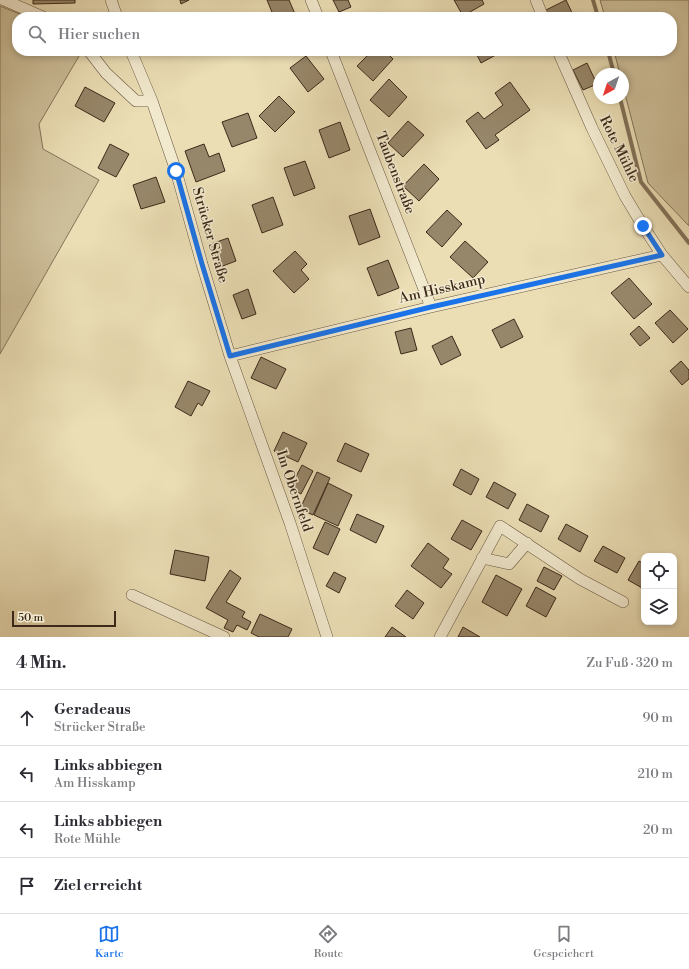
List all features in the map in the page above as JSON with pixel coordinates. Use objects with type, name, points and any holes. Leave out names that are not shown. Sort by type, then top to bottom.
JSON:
[{"type":"street","points":[[4,0],[32,12]]},
{"type":"street","points":[[111,0],[116,12]]},
{"type":"street","points":[[311,0],[316,12]]},
{"type":"street","points":[[536,0],[541,12]]},
{"type":"street","points":[[93,56],[106,72],[136,101],[152,101]]},
{"type":"street","name":"Strücker Straße","points":[[133,56],[152,101],[176,171],[230,356]]},
{"type":"street","name":"Taubenstraße","points":[[333,56],[431,307]]},
{"type":"street","name":"Rote Mühle","points":[[560,56],[592,128],[625,196],[662,255],[689,287]]},
{"type":"street","name":"Am Hisskamp","points":[[230,356],[431,307],[662,255]]},
{"type":"street","name":"Im Obernfeld","points":[[230,356],[290,524],[327,637]]},
{"type":"street","points":[[440,637],[500,526],[580,579],[623,602]]},
{"type":"street","points":[[482,558],[509,564],[527,543]]},
{"type":"street","points":[[132,595],[224,637]]},
{"type":"shaded area","points":[[600,0],[689,0],[689,226],[648,183],[628,104],[629,104],[629,68],[618,68],[615,56],[677,56],[677,12],[604,12]]},
{"type":"shaded area","points":[[0,6],[15,12],[12,12],[12,56],[79,56],[39,124],[43,149],[99,180],[0,354]]},
{"type":"building","points":[[33,0],[75,0],[75,3],[33,4]]},
{"type":"building","points":[[180,0],[189,0],[181,4]]},
{"type":"building","points":[[267,0],[289,0],[294,12],[272,12]]},
{"type":"building","points":[[333,0],[348,0],[351,7],[339,12]]},
{"type":"building","points":[[454,0],[482,0],[484,4],[470,12],[461,12]]},
{"type":"building","points":[[566,0],[572,12],[547,12],[546,10]]},
{"type":"building","points":[[306,56],[324,79],[308,92],[290,68]]},
{"type":"building","points":[[367,56],[390,56],[393,59],[373,81],[357,66]]},
{"type":"building","points":[[478,56],[494,56],[481,63]]},
{"type":"building","points":[[587,63],[593,76],[593,86],[583,90],[573,70]]},
{"type":"building","points":[[389,79],[407,97],[389,117],[370,100]]},
{"type":"building","points":[[510,82],[530,110],[495,135],[499,140],[486,149],[466,121],[478,112],[484,119],[503,105],[495,93]]},
{"type":"building","points":[[85,87],[115,103],[104,122],[75,106]]},
{"type":"building","points":[[279,96],[295,112],[275,132],[259,116]]},
{"type":"building","points":[[248,113],[257,138],[232,147],[222,122]]},
{"type":"building","points":[[408,121],[424,135],[403,157],[388,143]]},
{"type":"building","points":[[340,122],[350,150],[329,158],[319,130]]},
{"type":"building","points":[[110,144],[129,154],[116,177],[98,168]]},
{"type":"building","points":[[204,144],[209,157],[219,153],[225,171],[196,182],[185,151]]},
{"type":"building","points":[[305,161],[315,188],[294,196],[284,168]]},
{"type":"building","points":[[424,164],[439,179],[419,201],[403,186]]},
{"type":"building","points":[[156,177],[165,202],[141,209],[133,185]]},
{"type":"building","points":[[273,197],[283,225],[262,233],[252,205]]},
{"type":"building","points":[[370,209],[380,237],[359,245],[349,216]]},
{"type":"building","points":[[447,210],[462,224],[442,247],[426,232]]},
{"type":"building","points":[[228,238],[236,261],[220,267],[211,244]]},
{"type":"building","points":[[465,241],[488,262],[473,278],[450,257]]},
{"type":"building","points":[[295,251],[307,264],[301,270],[309,279],[294,293],[273,271]]},
{"type":"building","points":[[388,260],[399,288],[378,296],[367,268]]},
{"type":"building","points":[[629,278],[652,304],[634,319],[611,293]]},
{"type":"building","points":[[248,289],[256,314],[242,319],[233,295]]},
{"type":"building","points":[[670,310],[688,329],[673,343],[655,323]]},
{"type":"building","points":[[514,319],[523,337],[501,348],[492,330]]},
{"type":"building","points":[[639,326],[650,338],[640,346],[630,334]]},
{"type":"building","points":[[411,328],[417,350],[401,354],[395,332]]},
{"type":"building","points":[[452,336],[461,355],[441,365],[432,346]]},
{"type":"building","points":[[261,357],[286,369],[276,389],[251,378]]},
{"type":"building","points":[[681,361],[689,370],[689,379],[682,385],[670,371]]},
{"type":"building","points":[[188,381],[210,391],[202,406],[198,403],[191,416],[175,407]]},
{"type":"building","points":[[283,432],[307,443],[298,462],[274,451]]},
{"type":"building","points":[[345,443],[369,454],[361,472],[337,461]]},
{"type":"building","points":[[302,465],[313,471],[301,494],[290,488]]},
{"type":"building","points":[[461,469],[479,479],[471,495],[453,485]]},
{"type":"building","points":[[317,472],[330,478],[313,515],[300,509]]},
{"type":"building","points":[[494,482],[516,494],[508,509],[486,497]]},
{"type":"building","points":[[328,483],[352,495],[338,526],[314,515]]},
{"type":"building","points":[[527,504],[549,516],[541,532],[519,520]]},
{"type":"building","points":[[357,514],[384,526],[376,543],[350,530]]},
{"type":"building","points":[[462,520],[482,531],[471,550],[451,539]]},
{"type":"building","points":[[325,522],[340,529],[328,555],[313,548]]},
{"type":"building","points":[[566,524],[588,536],[580,552],[558,539]]},
{"type":"building","points":[[428,543],[449,559],[443,568],[452,574],[441,588],[411,566]]},
{"type":"building","points":[[603,546],[625,558],[617,573],[594,561]]},
{"type":"building","points":[[175,550],[209,557],[205,581],[170,574]]},
{"type":"building","points":[[639,561],[641,562],[641,587],[628,580]]},
{"type":"building","points":[[544,567],[562,576],[554,590],[537,581]]},
{"type":"building","points":[[230,570],[241,578],[226,602],[245,612],[242,617],[251,622],[247,630],[237,625],[233,632],[224,628],[228,620],[206,608]]},
{"type":"building","points":[[334,572],[346,578],[339,593],[326,586]]},
{"type":"building","points":[[496,575],[522,589],[507,616],[482,602]]},
{"type":"building","points":[[536,587],[556,598],[546,617],[526,606]]},
{"type":"building","points":[[407,590],[424,603],[413,619],[395,606]]},
{"type":"building","points":[[260,614],[292,629],[288,637],[259,637],[251,633]]},
{"type":"building","points":[[392,627],[406,637],[385,637]]},
{"type":"building","points":[[463,627],[480,637],[458,637]]},
{"type":"waterway","points":[[593,0],[597,12]]},
{"type":"waterway","points":[[609,56],[612,68]]},
{"type":"waterway","points":[[622,104],[641,182],[689,243]]},
{"type":"route","points":[[176,171],[230,356],[431,307],[662,255],[643,226]]}]
